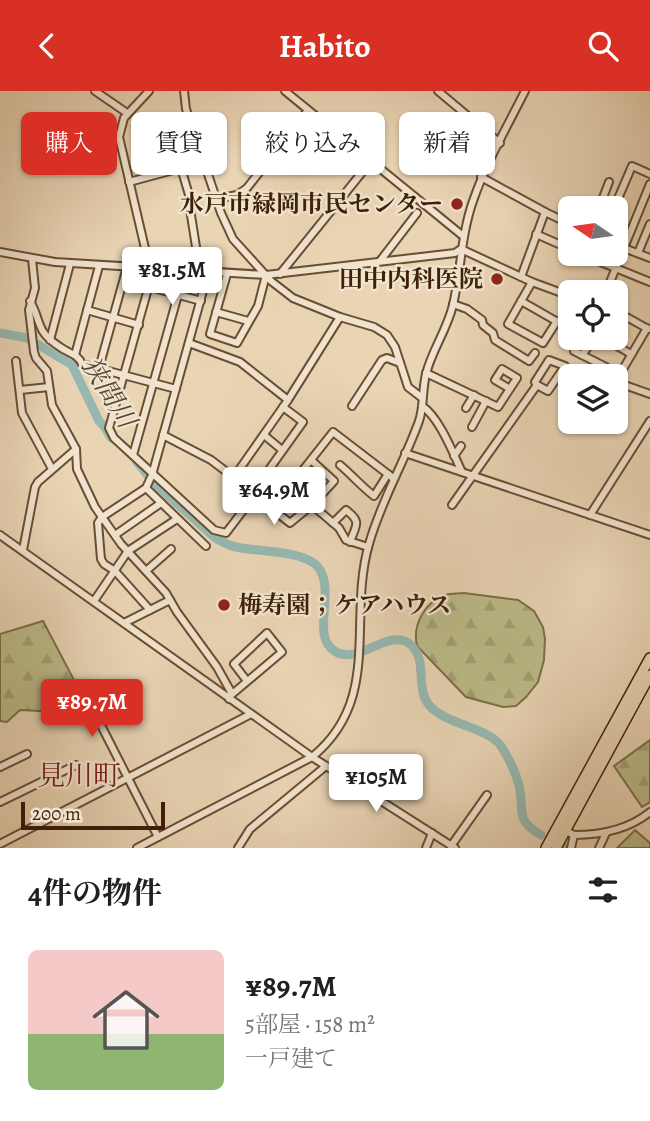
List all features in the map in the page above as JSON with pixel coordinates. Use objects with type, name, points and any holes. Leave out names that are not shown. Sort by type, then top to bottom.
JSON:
[{"type":"highway","points":[[547,848],[650,659]]},
{"type":"highway","points":[[556,848],[570,833],[650,675]]},
{"type":"street","points":[[96,91],[127,113]]},
{"type":"street","points":[[149,91],[127,113],[119,137],[150,269],[153,271],[109,428],[114,438],[214,530],[226,533],[303,422],[283,407]]},
{"type":"street","points":[[184,91],[186,109],[229,233],[265,275],[293,298],[374,327],[387,335],[395,347],[408,387],[421,397]]},
{"type":"street","points":[[285,91],[312,112]]},
{"type":"street","points":[[438,91],[500,142]]},
{"type":"street","points":[[340,465],[352,475],[354,481],[374,496],[405,453],[419,421],[426,373],[448,323],[463,236],[481,177],[525,91]]},
{"type":"street","points":[[217,199],[237,195],[247,188],[309,110]]},
{"type":"street","points":[[619,196],[632,166],[650,174]]},
{"type":"street","points":[[129,182],[181,168],[192,205],[190,209],[200,272]]},
{"type":"street","points":[[385,171],[463,236]]},
{"type":"street","points":[[280,274],[360,175]]},
{"type":"street","points":[[481,177],[558,218]]},
{"type":"street","points":[[604,196],[609,182]]},
{"type":"street","points":[[628,238],[650,184]]},
{"type":"street","points":[[521,277],[545,212]]},
{"type":"street","points":[[379,262],[417,213]]},
{"type":"street","points":[[638,253],[650,224]]},
{"type":"street","points":[[536,234],[558,244]]},
{"type":"street","points":[[0,252],[70,264],[265,275],[455,253],[461,249]]},
{"type":"street","points":[[461,249],[558,292]]},
{"type":"street","points":[[628,249],[650,258]]},
{"type":"street","points":[[32,259],[35,288],[29,310],[36,358],[47,371],[52,405],[76,449],[77,469],[102,517],[170,600],[217,667],[230,697]]},
{"type":"street","points":[[50,340],[70,264]]},
{"type":"street","points":[[75,355],[99,266]]},
{"type":"street","points":[[609,266],[650,282]]},
{"type":"street","points":[[611,280],[617,266]]},
{"type":"street","points":[[99,368],[127,267]]},
{"type":"street","points":[[150,610],[101,559],[98,523],[102,517],[147,486],[208,273]]},
{"type":"street","points":[[228,274],[210,334],[237,343],[258,306],[265,275]]},
{"type":"street","points":[[521,301],[557,321],[543,343],[508,324],[521,301],[532,282]]},
{"type":"street","points":[[150,287],[201,301]]},
{"type":"street","points":[[133,455],[178,295]]},
{"type":"street","points":[[30,302],[40,329],[50,340],[80,358],[82,364],[176,389]]},
{"type":"street","points":[[453,304],[467,309],[482,320],[495,339],[529,361],[535,353]]},
{"type":"street","points":[[87,310],[139,325]]},
{"type":"street","points":[[216,312],[248,321]]},
{"type":"street","points":[[234,477],[288,400],[340,317]]},
{"type":"street","points":[[626,364],[649,329],[628,318]]},
{"type":"street","points":[[189,343],[240,362],[288,400]]},
{"type":"street","points":[[582,355],[586,350]]},
{"type":"street","points":[[624,350],[631,354]]},
{"type":"street","points":[[574,351],[600,364]]},
{"type":"street","points":[[352,406],[382,360],[387,358],[400,363]]},
{"type":"street","points":[[452,505],[537,385],[535,382],[549,360],[565,366],[548,391],[537,385]]},
{"type":"street","points":[[16,361],[22,413],[52,469]]},
{"type":"street","points":[[426,373],[498,407],[510,389]]},
{"type":"street","points":[[628,386],[650,394]]},
{"type":"street","points":[[20,390],[49,387]]},
{"type":"street","points":[[466,408],[474,395]]},
{"type":"street","points":[[472,427],[486,401]]},
{"type":"street","points":[[422,406],[436,422],[462,472]]},
{"type":"street","points":[[590,515],[650,421]]},
{"type":"street","points":[[311,460],[334,481],[313,505],[290,523],[272,509],[333,432],[391,476]]},
{"type":"street","points":[[163,435],[211,460],[269,507]]},
{"type":"street","points":[[264,435],[282,450]]},
{"type":"street","points":[[454,456],[461,446]]},
{"type":"street","points":[[23,550],[35,488],[76,449]]},
{"type":"street","points":[[405,453],[650,535]]},
{"type":"street","points":[[137,848],[312,757],[329,741],[342,722],[355,690],[360,666],[360,589],[368,547],[391,476]]},
{"type":"street","points":[[147,486],[206,546]]},
{"type":"street","points":[[115,535],[161,503]]},
{"type":"street","points":[[313,505],[334,523],[350,543],[368,547]]},
{"type":"street","points":[[334,523],[346,510],[356,517],[358,522],[350,543]]},
{"type":"street","points":[[94,601],[128,551],[177,519]]},
{"type":"street","points":[[0,535],[326,767],[453,847],[487,796]]},
{"type":"street","points":[[146,571],[172,548]]},
{"type":"street","points":[[124,623],[170,600]]},
{"type":"street","points":[[230,697],[282,652],[267,633],[233,664],[247,681]]},
{"type":"street","points":[[82,688],[158,837]]},
{"type":"street","points":[[0,844],[251,714]]},
{"type":"street","points":[[0,767],[27,754]]},
{"type":"street","points":[[0,802],[76,765]]},
{"type":"street","points":[[238,848],[250,829],[326,767]]},
{"type":"street","points":[[572,848],[570,833],[606,833],[620,829],[650,812]]},
{"type":"street","points":[[426,848],[432,833]]},
{"type":"street","points":[[599,848],[606,833]]},
{"type":"green space","points":[[464,593],[518,600],[534,611],[543,627],[544,660],[538,682],[516,706],[503,707],[466,697],[417,646],[416,630],[426,608],[446,595]]},
{"type":"green space","points":[[43,621],[75,682],[62,688],[60,712],[20,710],[7,722],[0,721],[0,634]]},
{"type":"green space","points":[[650,740],[650,802],[642,807],[614,766]]},
{"type":"green space","points":[[635,830],[650,843],[650,848],[617,848]]},
{"type":"waterway","name":"狭間川","points":[[0,333],[27,338],[72,365],[99,421],[111,438]]},
{"type":"waterway","name":"狭間川","points":[[137,462],[153,482],[221,541],[236,547],[302,557],[318,567],[325,588],[324,636],[328,645],[336,652],[355,654],[394,640],[403,640],[411,645],[419,659],[423,691],[429,705],[447,718],[480,731],[498,743],[518,781],[524,819],[541,835]]},
{"type":"place","name":"水戸市緑岡市民センター","points":[[457,204]]},
{"type":"place","name":"田中内科医院","points":[[497,279]]},
{"type":"place","name":"梅寿園；ケアハウス","points":[[224,605]]},
{"type":"district","name":"見川町","points":[[79,775]]}]
